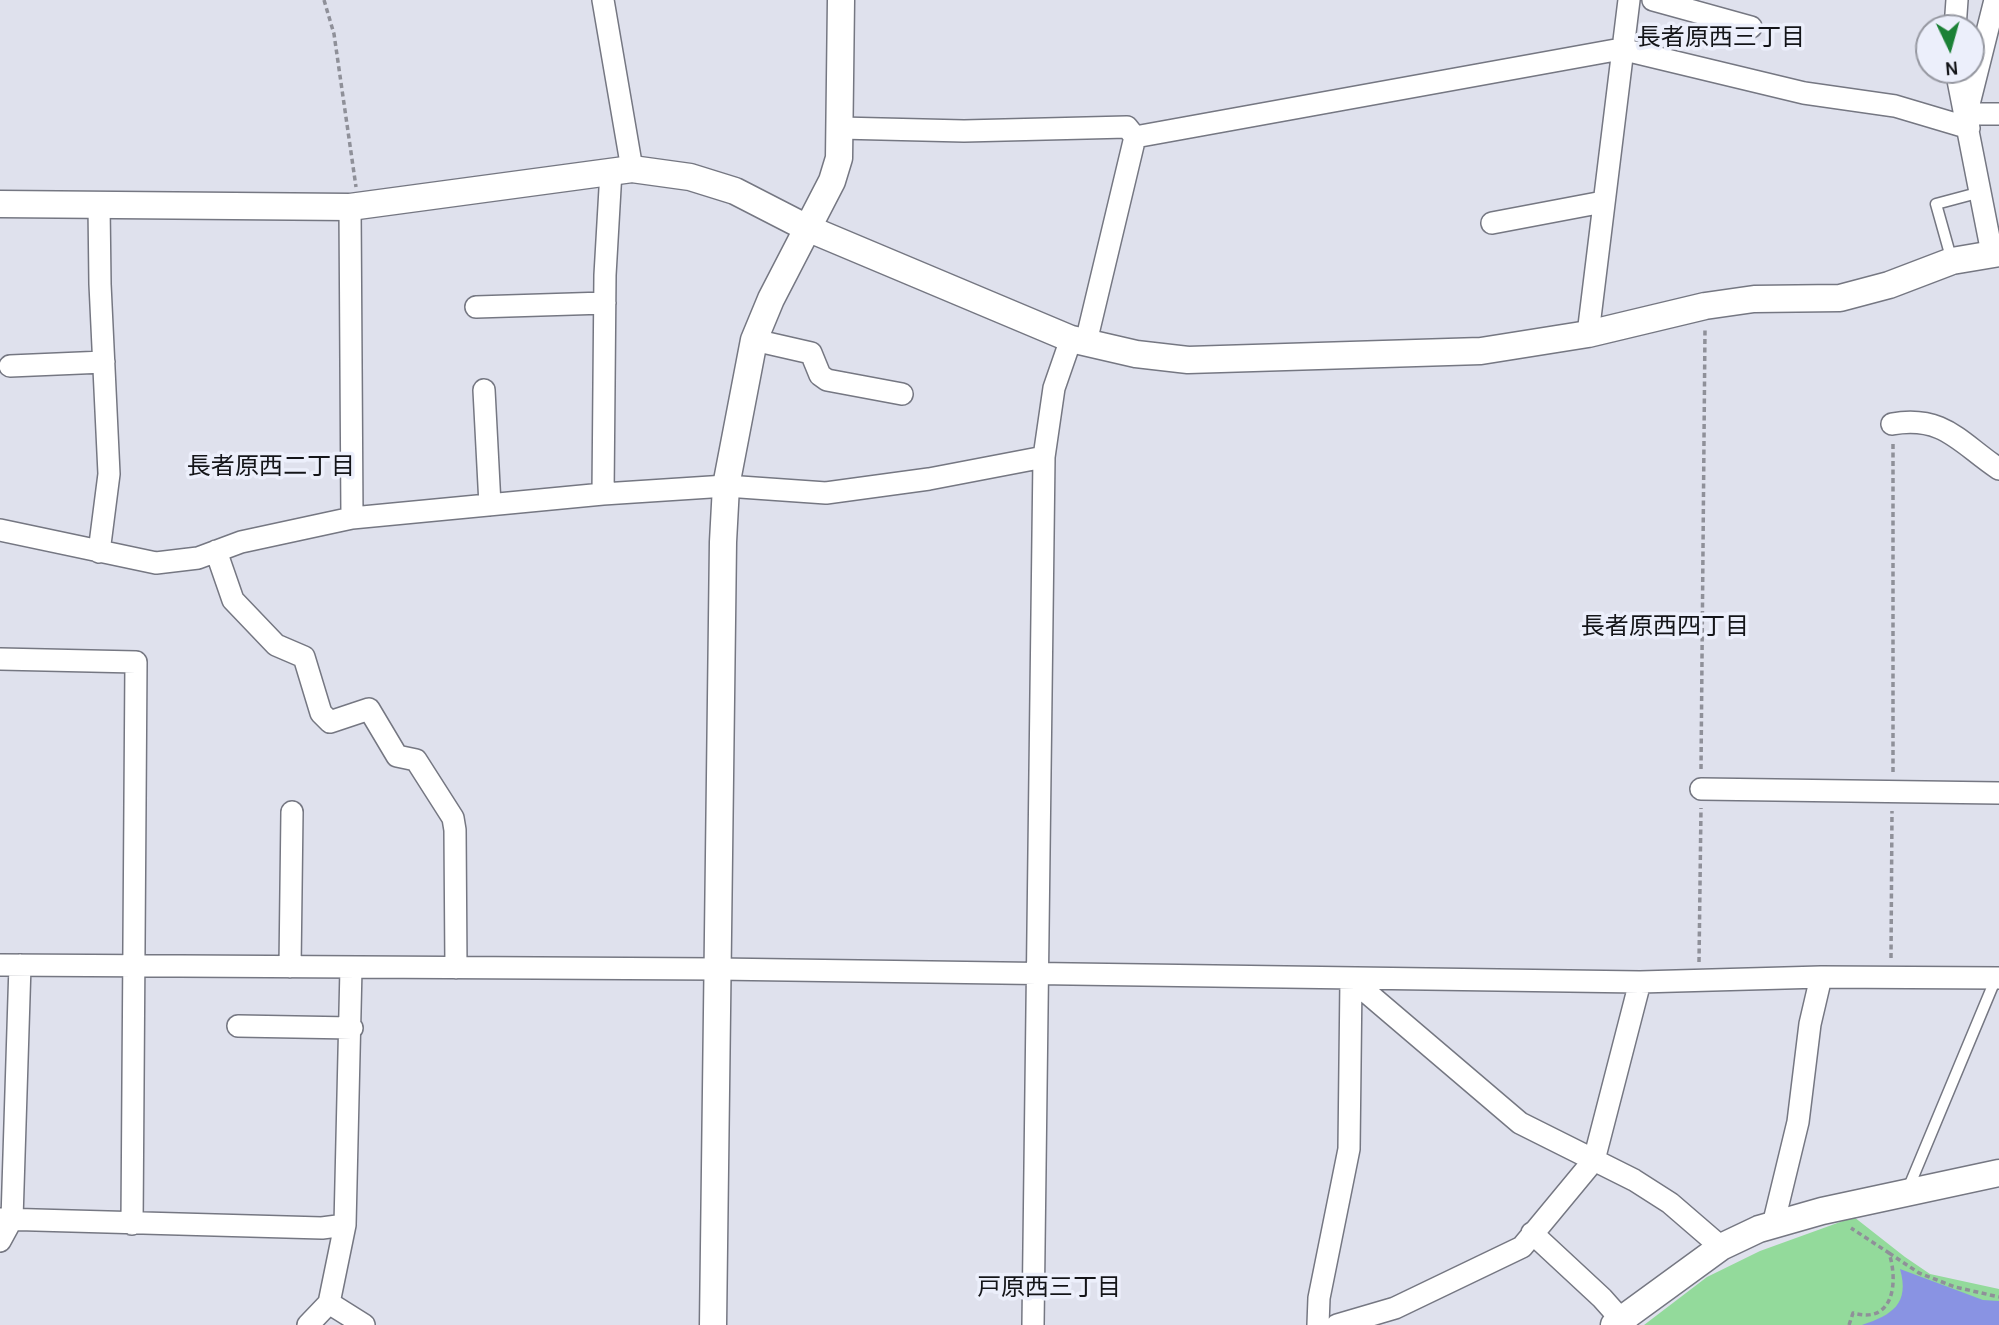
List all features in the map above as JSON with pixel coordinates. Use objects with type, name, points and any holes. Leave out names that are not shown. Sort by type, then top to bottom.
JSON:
[{"type":"street","points":[[603,0],[621,170],[605,303],[603,494]]},
{"type":"street","points":[[713,1325],[723,542],[726,486],[754,340],[836,170],[839,158],[841,0]]},
{"type":"street","points":[[1588,334],[1629,0]]},
{"type":"street","points":[[1653,0],[1751,27]]},
{"type":"street","points":[[1968,121],[1995,0]]},
{"type":"street","points":[[1135,137],[1621,49],[1804,93],[1895,106],[1968,121],[1999,114]]},
{"type":"street","points":[[0,204],[355,206],[621,170],[690,177],[734,191],[807,228],[1078,341],[1136,354],[1188,360],[1250,360],[1481,351],[1588,334],[1705,306],[1754,299],[1840,298],[1889,285],[1952,261],[1995,253],[1959,84]]},
{"type":"street","points":[[840,128],[964,131],[1127,127],[1135,137]]},
{"type":"street","points":[[1033,1325],[1044,457],[1054,388],[1078,341],[1135,137]]},
{"type":"street","points":[[1492,223],[1603,202]]},
{"type":"street","points":[[99,205],[109,474],[99,552]]},
{"type":"street","points":[[352,518],[355,206]]},
{"type":"street","points":[[476,307],[605,303]]},
{"type":"street","points":[[754,340],[811,353],[820,374],[827,380],[902,394]]},
{"type":"street","points":[[10,366],[104,362]]},
{"type":"street","points":[[484,390],[490,505]]},
{"type":"street","points":[[1892,424],[1912,421],[1953,432],[1962,443],[1999,469]]},
{"type":"street","points":[[0,530],[156,563],[198,558],[241,541],[352,518],[603,494],[726,486],[826,494],[929,480],[1044,457]]},
{"type":"street","points":[[216,551],[233,600],[276,645],[304,657],[321,713],[330,722],[369,709],[397,756],[416,760],[453,818],[456,968]]},
{"type":"street","points":[[0,659],[136,662],[132,1224]]},
{"type":"street","points":[[1701,789],[1999,793]]},
{"type":"street","points":[[290,967],[292,812]]},
{"type":"street","points":[[0,1241],[6,1219],[10,965],[717,969],[1640,982],[1821,977],[1998,978]]},
{"type":"street","points":[[308,1325],[329,1303],[345,1225],[352,1028],[351,968]]},
{"type":"street","points":[[1773,1225],[1798,1122],[1810,1024],[1821,977]]},
{"type":"street","points":[[1351,979],[1520,1123],[1634,1180],[1670,1203],[1721,1247]]},
{"type":"street","points":[[1318,1325],[1319,1298],[1349,1149],[1351,979]]},
{"type":"street","points":[[1337,1325],[1395,1308],[1522,1248],[1594,1160],[1640,982]]},
{"type":"street","points":[[238,1026],[352,1028]]},
{"type":"street","points":[[1532,1233],[1620,1323],[1721,1247],[1773,1225],[1907,1191],[1999,1173]]},
{"type":"street","points":[[6,1219],[322,1228],[345,1225]]},
{"type":"street","points":[[329,1303],[364,1325]]},
{"type":"lane","points":[[1952,261],[1936,204],[1981,192]]},
{"type":"lane","points":[[1907,1191],[1998,978]]},
{"type":"path","points":[[324,0],[334,34],[355,206]]},
{"type":"path","points":[[1699,980],[1705,306]]},
{"type":"path","points":[[1890,977],[1893,791],[1892,424]]},
{"type":"path","points":[[1822,1211],[1872,1240],[1919,1273],[1955,1287],[1999,1297]]},
{"type":"path","points":[[1849,1325],[1853,1313],[1863,1317],[1877,1314],[1886,1306],[1894,1292],[1895,1272],[1889,1253]]},
{"type":"green space","points":[[1854,1217],[1930,1274],[1999,1289],[1999,1325],[1644,1325],[1707,1277],[1760,1251]]},
{"type":"water","points":[[1900,1269],[1983,1300],[1999,1301],[1999,1325],[1862,1325],[1882,1317],[1896,1306],[1903,1291]]},
{"type":"district","name":"長者原西三丁目","points":[[1721,38]]},
{"type":"district","name":"長者原西二丁目","points":[[271,467]]},
{"type":"district","name":"長者原西四丁目","points":[[1665,627]]},
{"type":"district","name":"戸原西三丁目","points":[[1049,1288]]}]
